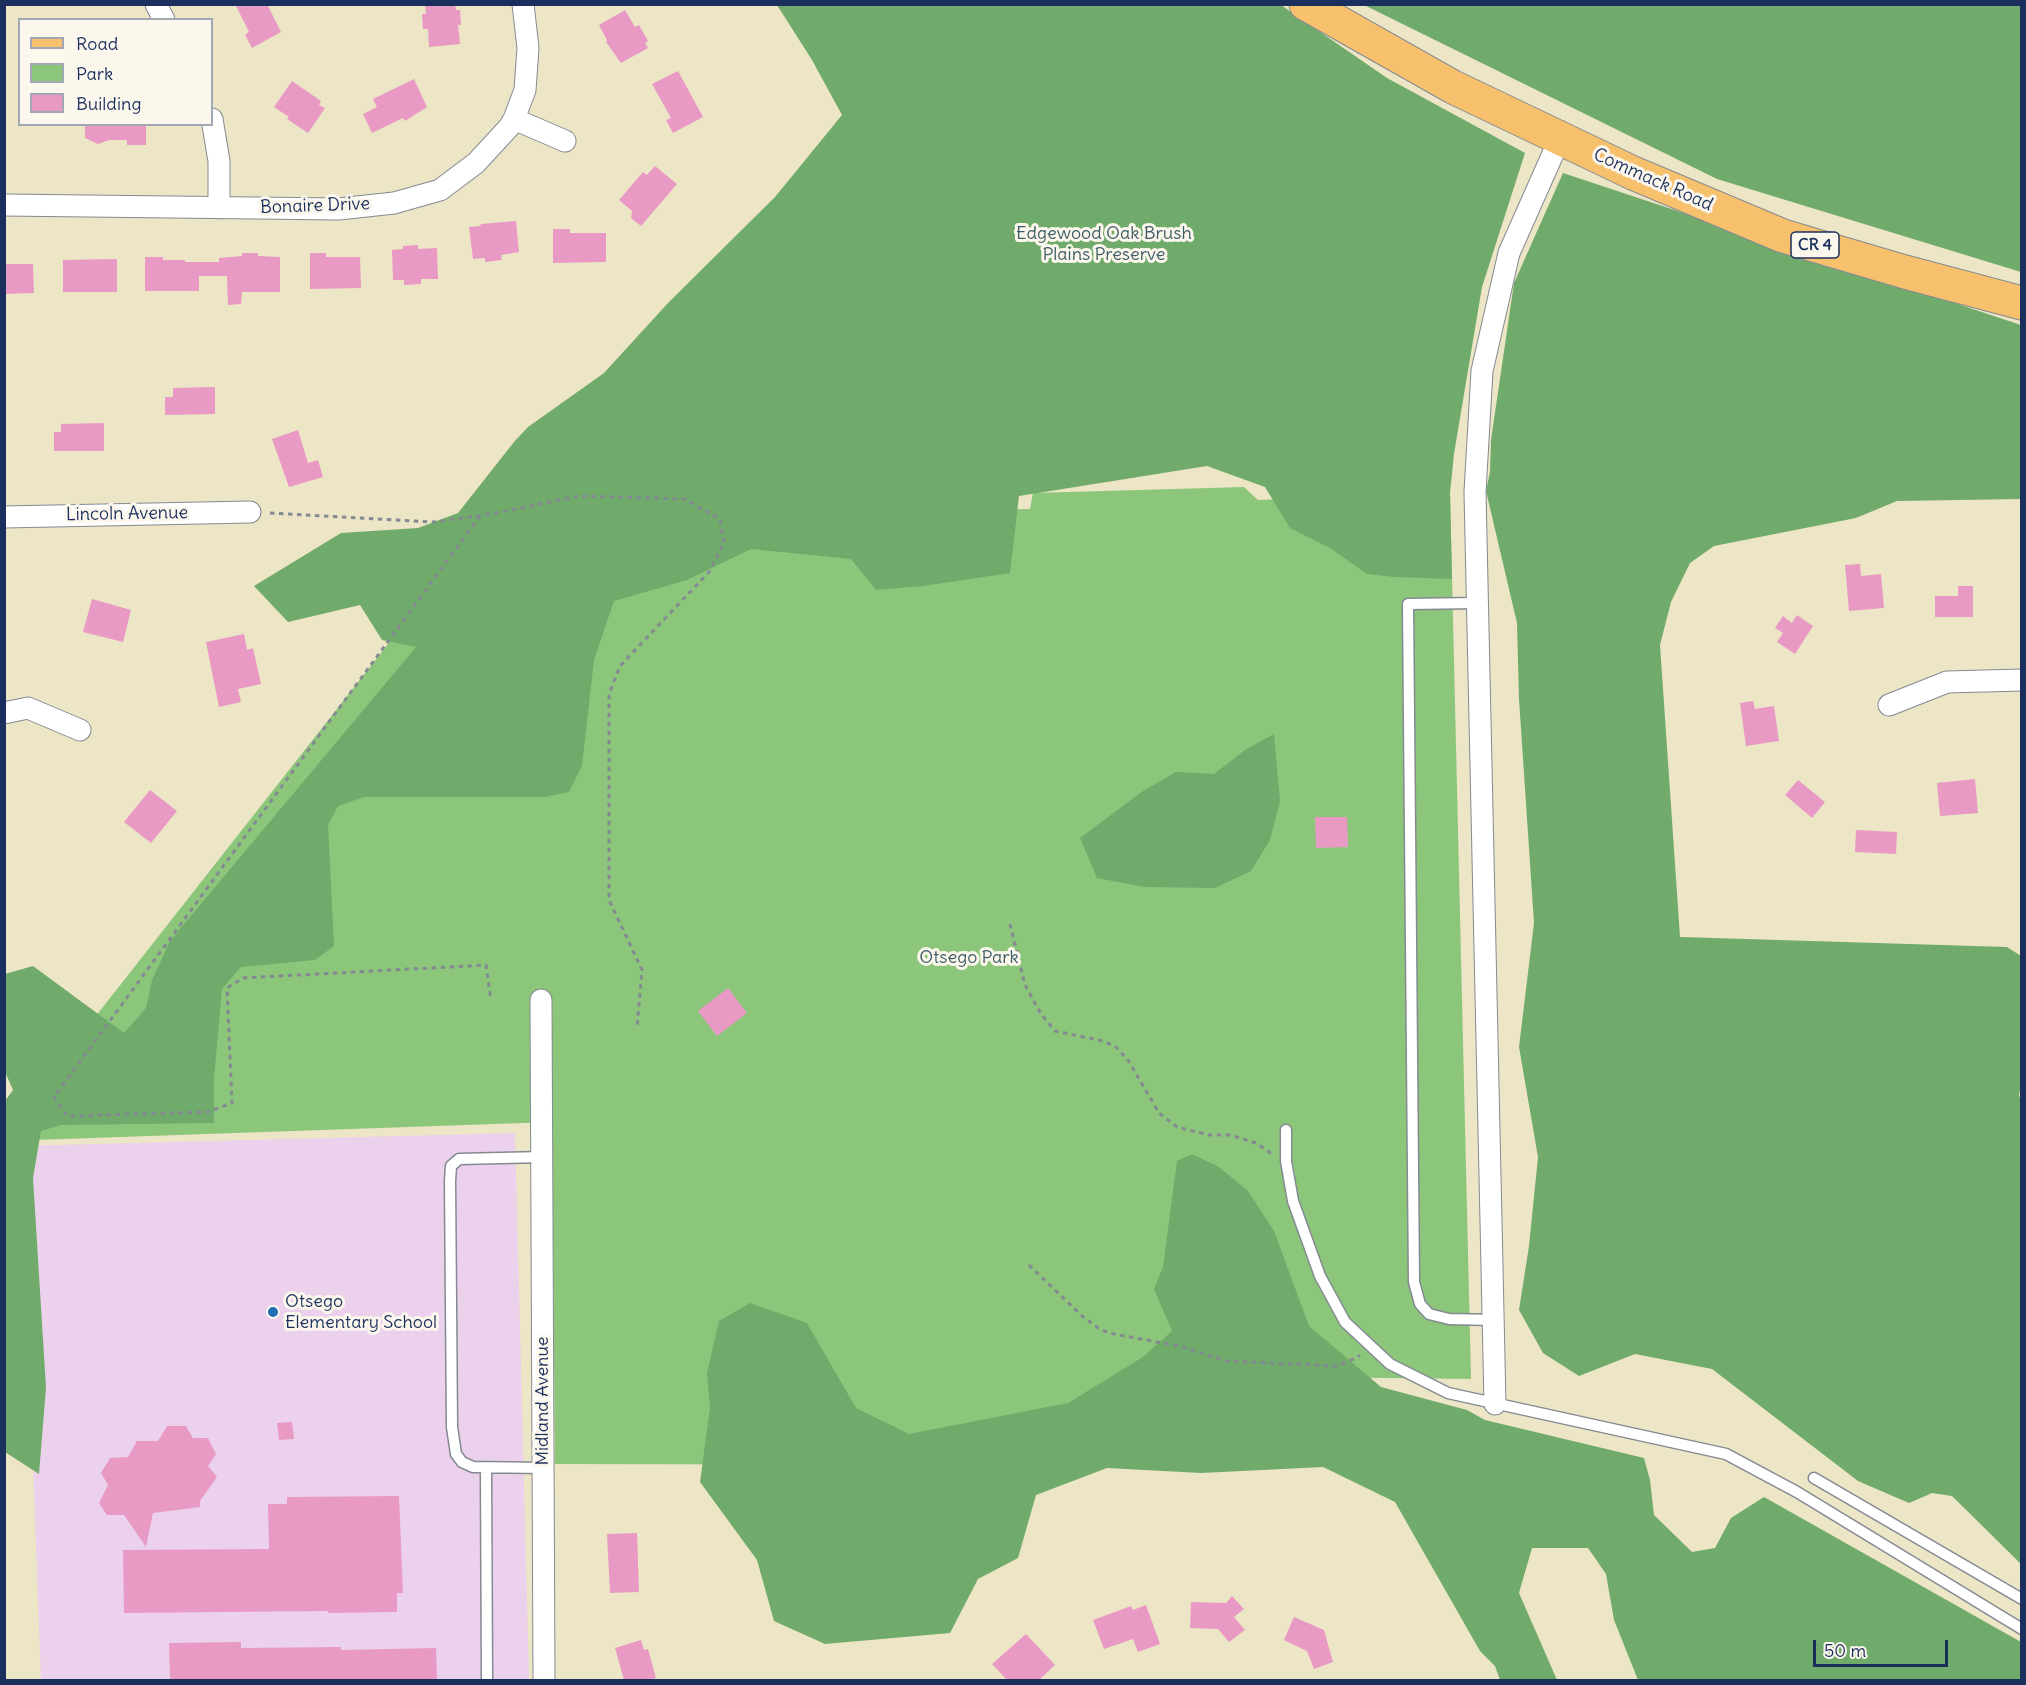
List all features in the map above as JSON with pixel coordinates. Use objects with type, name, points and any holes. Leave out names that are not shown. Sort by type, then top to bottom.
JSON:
[{"type":"main road","name":"Commack Road","points":[[1306,4],[1454,87],[1633,173],[1783,236],[2022,303]]},
{"type":"street","points":[[156,4],[163,18]]},
{"type":"street","name":"Bonaire Drive","points":[[4,205],[339,209],[394,203],[440,190],[476,163],[514,119],[525,90],[528,48],[523,4]]},
{"type":"street","points":[[514,119],[565,141]]},
{"type":"street","points":[[213,125],[219,161],[219,208]]},
{"type":"street","points":[[1495,1404],[1475,492],[1482,371],[1509,253],[1560,138]]},
{"type":"street","name":"Lincoln Avenue","points":[[4,517],[250,512]]},
{"type":"street","points":[[1889,705],[1947,682],[2022,680]]},
{"type":"street","points":[[4,713],[28,708],[80,730]]},
{"type":"street","name":"Midland Avenue","points":[[542,1000],[544,1680]]},
{"type":"lane","points":[[1477,603],[1408,604],[1414,1282],[1420,1304],[1429,1314],[1449,1318],[1494,1320]]},
{"type":"lane","points":[[1286,1130],[1288,1171],[1293,1201],[1320,1276],[1345,1322],[1390,1364],[1448,1394],[1726,1454],[1797,1492],[2022,1629]]},
{"type":"lane","points":[[543,1157],[459,1159],[451,1166],[450,1193],[452,1427],[456,1454],[462,1462],[473,1467],[544,1468]]},
{"type":"lane","points":[[486,1468],[487,1680]]},
{"type":"lane","points":[[1814,1478],[2022,1599]]},
{"type":"path","points":[[250,512],[434,522],[480,516],[579,496],[684,499],[720,519],[724,543],[709,572],[620,666],[609,694],[609,900],[642,970],[637,1027]]},
{"type":"path","points":[[480,516],[54,1097],[67,1116],[208,1112],[232,1103],[227,988],[243,978],[486,965],[491,1000]]},
{"type":"path","points":[[1010,924],[1025,986],[1041,1014],[1055,1030],[1103,1041],[1116,1047],[1128,1060],[1159,1113],[1177,1127],[1209,1135],[1230,1135],[1256,1143],[1275,1156],[1288,1171]]},
{"type":"path","points":[[1029,1265],[1082,1316],[1101,1330],[1179,1346],[1227,1361],[1336,1366],[1356,1358],[1370,1345]]},
{"type":"shaded area","name":"Otsego Elementary School","points":[[515,1133],[529,1680],[41,1680],[21,1146]]},
{"type":"green space","name":"Edgewood Oak Brush Plains Preserve","points":[[777,5],[1281,5],[1387,78],[1525,153],[1482,287],[1454,454],[1450,493],[1452,579],[1367,574],[1330,548],[1290,528],[1265,487],[1207,466],[1019,496],[1010,573],[923,586],[876,590],[851,559],[751,549],[687,580],[614,601],[594,660],[582,766],[569,792],[545,797],[364,797],[338,806],[328,825],[334,946],[315,960],[241,967],[222,989],[214,1079],[214,1123],[61,1125],[41,1131],[33,1178],[46,1388],[39,1474],[5,1452],[4,1102],[13,1090],[5,1072],[5,974],[33,966],[124,1033],[146,1008],[152,980],[170,941],[416,647],[382,640],[360,605],[288,622],[254,586],[341,533],[418,528],[458,513],[528,427],[604,373],[668,303],[775,197],[842,115],[812,60]]},
{"type":"green space","points":[[1364,5],[2021,5],[2021,272],[1717,179]]},
{"type":"green space","points":[[1563,173],[2021,325],[2021,499],[1897,501],[1856,518],[1714,546],[1690,563],[1671,602],[1660,645],[1680,937],[2007,947],[2021,956],[2022,1081],[2019,1095],[2022,1105],[2021,1564],[1952,1496],[1932,1493],[1909,1503],[1858,1481],[1712,1369],[1635,1354],[1579,1376],[1543,1353],[1519,1310],[1529,1246],[1538,1157],[1519,1047],[1534,923],[1519,699],[1517,623],[1486,491],[1490,472],[1491,440],[1514,283]]},
{"type":"green space","name":"Otsego Park","points":[[1244,487],[1258,500],[1450,493],[1471,1379],[1131,1375],[1002,1465],[555,1464],[552,1122],[5,1141],[4,1133],[483,523],[1030,509],[1033,493]]},
{"type":"green space","points":[[1274,734],[1280,801],[1270,840],[1251,871],[1215,888],[1144,887],[1097,878],[1080,838],[1143,791],[1176,772],[1214,774],[1245,750]]},
{"type":"green space","points":[[1192,1154],[1219,1167],[1248,1191],[1274,1231],[1309,1326],[1381,1387],[1467,1410],[1485,1420],[1644,1458],[1650,1480],[1654,1515],[1692,1552],[1715,1548],[1731,1518],[1764,1497],[2021,1642],[2021,1680],[1638,1680],[1614,1620],[1606,1574],[1588,1548],[1532,1548],[1519,1593],[1557,1680],[1500,1680],[1495,1666],[1480,1651],[1395,1502],[1323,1467],[1201,1473],[1107,1468],[1036,1495],[1018,1558],[978,1579],[950,1633],[825,1644],[774,1621],[757,1560],[700,1482],[710,1408],[707,1373],[719,1321],[750,1303],[807,1323],[856,1408],[909,1434],[1068,1403],[1143,1357],[1172,1331],[1154,1289],[1163,1267],[1177,1161]]},
{"type":"building","points":[[235,4],[267,4],[281,32],[252,48],[245,35],[249,32]]},
{"type":"building","points":[[425,4],[455,4],[456,10],[460,10],[461,25],[458,25],[460,44],[429,47],[428,29],[423,29],[422,14],[426,14]]},
{"type":"building","points":[[625,10],[635,27],[639,25],[648,41],[645,43],[648,48],[621,63],[606,42],[599,25]]},
{"type":"building","points":[[678,71],[703,117],[673,133],[666,120],[671,118],[652,84]]},
{"type":"building","points":[[414,79],[427,107],[405,121],[403,118],[372,133],[363,114],[377,107],[373,99]]},
{"type":"building","points":[[292,81],[321,101],[319,105],[325,108],[308,133],[274,107]]},
{"type":"building","points":[[85,126],[146,126],[146,145],[127,145],[127,140],[109,140],[98,144],[85,138]]},
{"type":"building","points":[[655,166],[677,184],[641,226],[631,218],[632,211],[619,200],[643,172],[647,175]]},
{"type":"building","points":[[516,221],[519,252],[501,255],[502,260],[485,262],[485,258],[473,259],[469,227]]},
{"type":"building","points":[[553,229],[570,229],[570,233],[606,233],[606,262],[553,263]]},
{"type":"building","points":[[418,245],[418,249],[437,248],[438,279],[421,279],[421,284],[404,285],[404,280],[393,280],[392,250],[403,249],[403,246]]},
{"type":"building","points":[[242,253],[280,257],[280,292],[242,292],[241,304],[228,305],[227,276],[199,276],[199,291],[145,291],[145,257],[163,257],[163,260],[185,260],[185,262],[219,262],[219,258],[242,256]]},
{"type":"building","points":[[310,253],[326,253],[326,257],[360,257],[361,288],[310,289]]},
{"type":"building","points":[[117,259],[117,292],[63,292],[63,260]]},
{"type":"building","points":[[4,264],[33,264],[34,293],[4,294]]},
{"type":"building","points":[[215,387],[215,414],[165,415],[165,397],[173,397],[173,388]]},
{"type":"building","points":[[104,423],[104,451],[54,451],[54,432],[61,432],[61,424]]},
{"type":"building","points":[[298,430],[308,463],[318,460],[323,477],[289,487],[272,439]]},
{"type":"building","points":[[1860,564],[1861,576],[1881,574],[1884,608],[1849,611],[1845,565]]},
{"type":"building","points":[[1958,586],[1973,586],[1973,617],[1935,617],[1935,596],[1958,596]]},
{"type":"building","points":[[92,599],[131,610],[123,642],[83,632]]},
{"type":"building","points":[[1797,615],[1813,626],[1795,654],[1777,642],[1783,633],[1775,628],[1783,616],[1792,623]]},
{"type":"building","points":[[244,634],[247,650],[253,648],[261,684],[238,689],[241,702],[219,707],[206,642]]},
{"type":"building","points":[[1753,701],[1755,709],[1774,706],[1779,741],[1746,746],[1740,703]]},
{"type":"building","points":[[1975,779],[1978,813],[1940,816],[1937,783]]},
{"type":"building","points":[[1798,780],[1825,802],[1812,818],[1785,795]]},
{"type":"building","points":[[150,790],[177,811],[151,843],[124,822]]},
{"type":"building","points":[[1315,817],[1347,817],[1348,847],[1316,848]]},
{"type":"building","points":[[1856,830],[1897,832],[1896,854],[1855,852]]},
{"type":"building","points":[[728,988],[747,1013],[717,1036],[698,1011]]},
{"type":"building","points":[[292,1422],[294,1439],[279,1440],[277,1423]]},
{"type":"building","points":[[167,1426],[186,1426],[193,1438],[208,1438],[216,1454],[208,1466],[217,1477],[200,1501],[200,1507],[153,1513],[146,1547],[124,1515],[107,1515],[99,1503],[108,1485],[101,1473],[110,1458],[128,1457],[137,1441],[158,1441]]},
{"type":"building","points":[[399,1496],[403,1593],[397,1593],[397,1612],[124,1613],[123,1550],[269,1549],[268,1504],[287,1504],[287,1497]]},
{"type":"building","points":[[637,1533],[639,1592],[610,1593],[607,1534]]},
{"type":"building","points":[[1232,1596],[1244,1609],[1234,1617],[1245,1630],[1229,1642],[1218,1629],[1190,1628],[1191,1602],[1226,1603]]},
{"type":"building","points":[[1146,1605],[1160,1644],[1138,1652],[1133,1639],[1104,1649],[1093,1620],[1131,1606],[1133,1610]]},
{"type":"building","points":[[1294,1617],[1324,1630],[1333,1662],[1314,1669],[1307,1651],[1284,1640]]},
{"type":"building","points":[[1026,1634],[1055,1665],[1039,1680],[1007,1680],[992,1664]]},
{"type":"building","points":[[641,1640],[644,1650],[648,1649],[656,1678],[624,1680],[615,1648]]},
{"type":"building","points":[[241,1642],[241,1648],[341,1647],[341,1650],[436,1648],[437,1680],[170,1680],[169,1643]]},
{"type":"place","name":"Otsego Elementary School","points":[[273,1312]]}]
